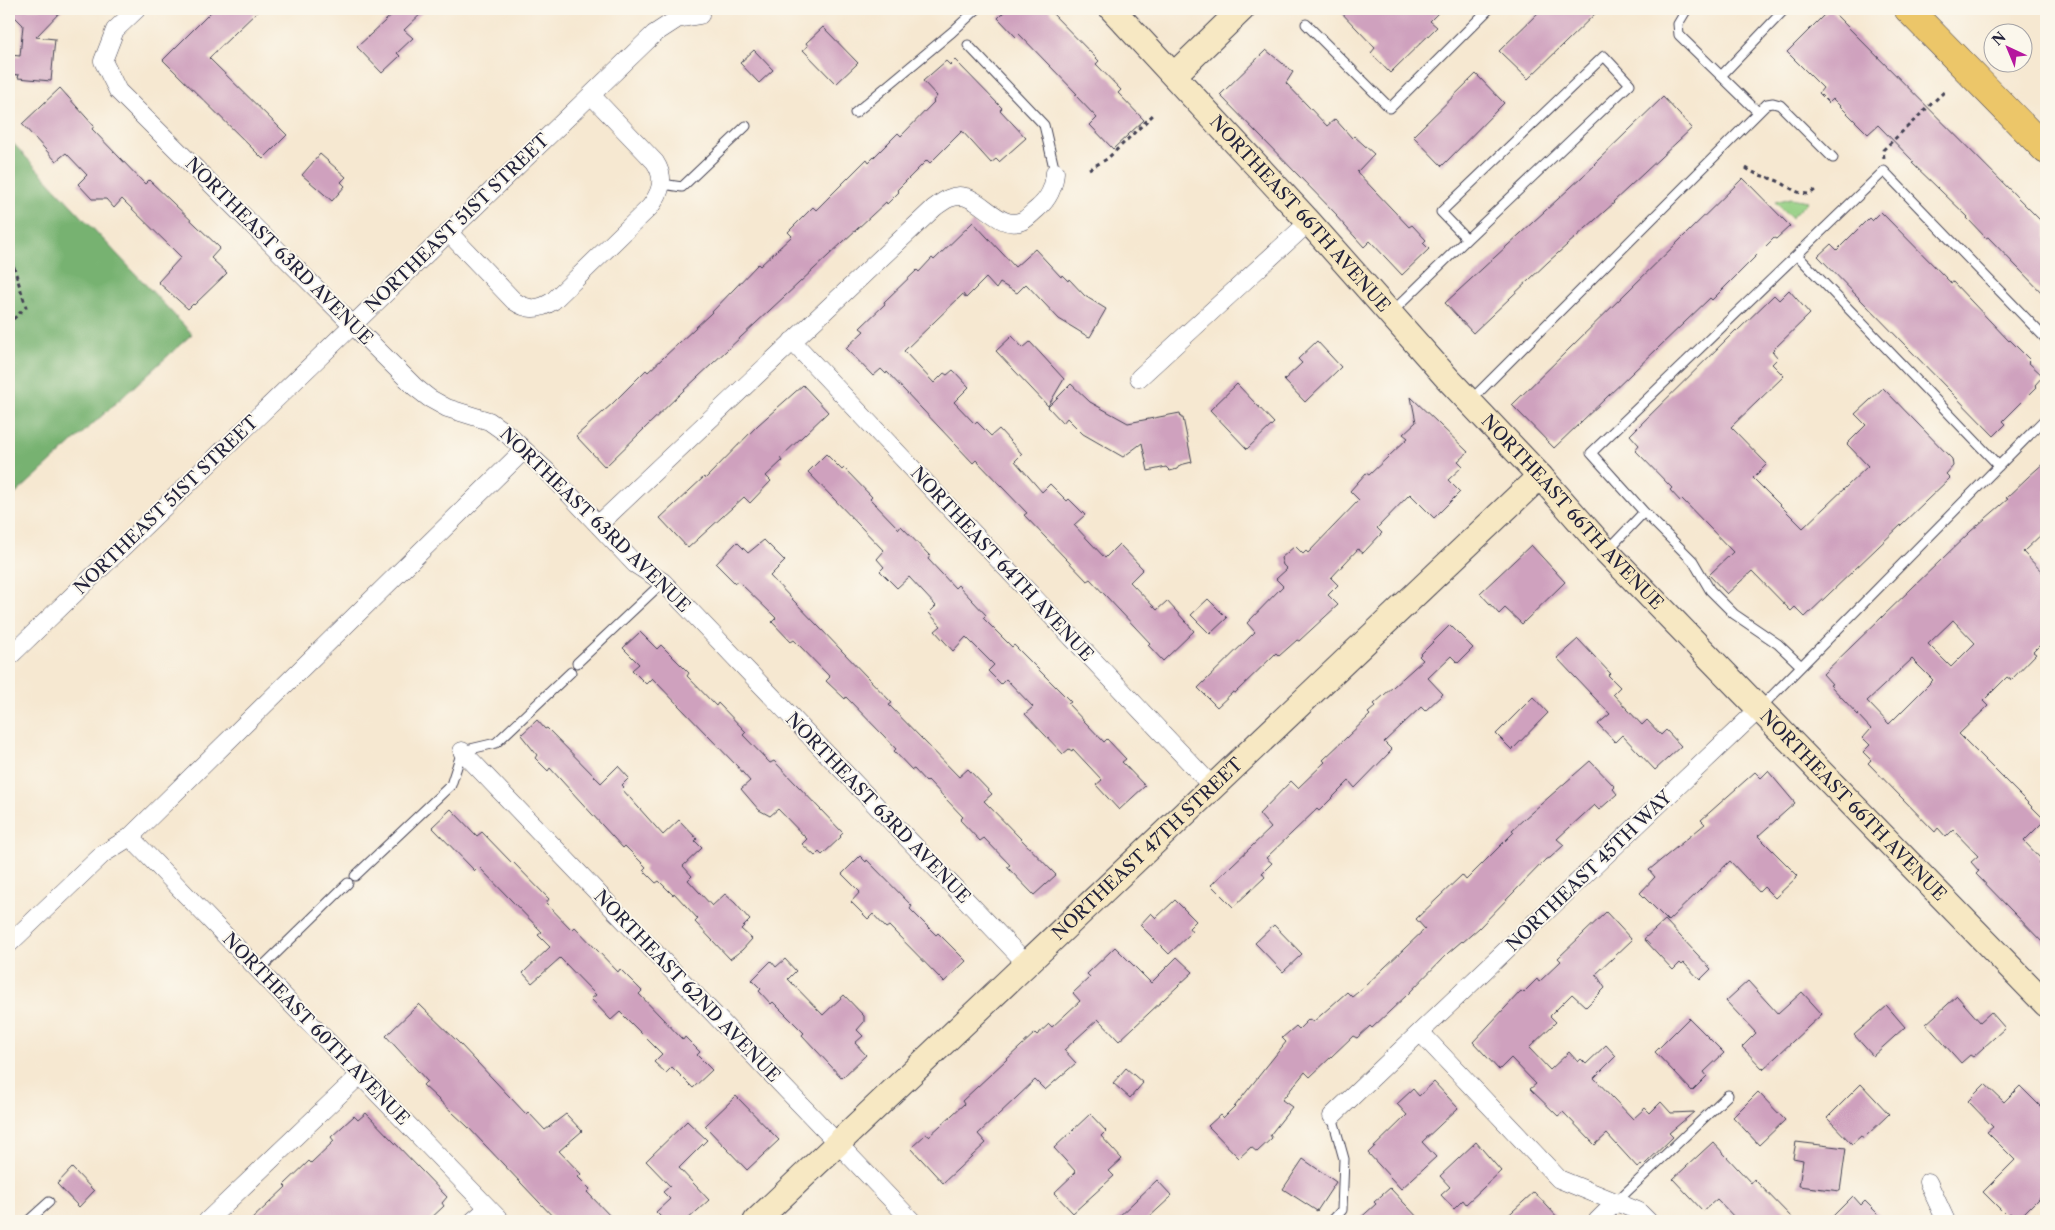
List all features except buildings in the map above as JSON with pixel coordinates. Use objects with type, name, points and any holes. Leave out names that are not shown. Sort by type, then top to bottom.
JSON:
[{"type":"main road","points":[[1908,9],[2046,150]]},
{"type":"street","name":"NORTHEAST 63RD AVENUE","points":[[137,9],[115,30],[103,61],[118,91],[429,398],[447,408],[489,421],[506,433],[635,564],[663,582],[1027,964]]},
{"type":"street","name":"NORTHEAST 66TH AVENUE","points":[[1112,9],[1309,222],[1390,314],[1540,476],[1606,552],[2046,1004]]},
{"type":"street","points":[[1174,75],[1242,9]]},
{"type":"street","name":"NORTHEAST 51ST STREET","points":[[9,657],[665,25],[688,16],[700,15]]},
{"type":"street","points":[[448,232],[514,301],[532,309],[543,307],[554,301],[650,207],[658,196],[662,184],[661,171],[655,162],[591,95]]},
{"type":"street","points":[[598,525],[934,208],[955,196],[965,197],[1004,221],[1014,223],[1023,221],[1044,203],[1049,196],[1055,180],[1055,172]]},
{"type":"street","points":[[1138,378],[1309,222]]},
{"type":"street","name":"NORTHEAST 64TH AVENUE","points":[[792,341],[1212,786]]},
{"type":"street","points":[[9,944],[104,854],[130,837],[524,450]]},
{"type":"street","name":"NORTHEAST 47TH STREET","points":[[756,1221],[1540,476]]},
{"type":"street","name":"NORTHEAST 45TH WAY","points":[[1332,1116],[1759,709]]},
{"type":"street","name":"NORTHEAST 62ND AVENUE","points":[[462,751],[912,1221]]},
{"type":"street","name":"NORTHEAST 60TH AVENUE","points":[[130,837],[501,1221]]},
{"type":"street","points":[[1420,1032],[1560,1179],[1638,1211],[1648,1221]]},
{"type":"street","points":[[207,1221],[361,1074]]},
{"type":"street","points":[[1928,1182],[1946,1221]]},
{"type":"street","points":[[1597,1221],[1616,1202]]},
{"type":"street","points":[[474,1221],[488,1208]]},
{"type":"lane","points":[[855,112],[977,9]]},
{"type":"lane","points":[[1306,24],[1390,108],[1489,9]]},
{"type":"lane","points":[[1687,9],[1678,24],[1679,35],[1758,112]]},
{"type":"lane","points":[[1721,76],[1785,9]]},
{"type":"lane","points":[[968,45],[1044,125],[1055,172]]},
{"type":"lane","points":[[1390,314],[1630,84],[1604,56],[1441,212],[1467,239]]},
{"type":"lane","points":[[1470,401],[1767,104],[1773,103],[1780,106],[1833,158]]},
{"type":"lane","points":[[662,184],[682,188],[746,126]]},
{"type":"lane","points":[[1801,666],[1778,644],[1734,614],[1710,590],[1693,561],[1644,512],[1591,453],[1884,171],[2046,339]]},
{"type":"lane","points":[[1797,255],[1998,466]]},
{"type":"lane","points":[[1759,709],[2046,418]]},
{"type":"lane","points":[[1606,552],[1644,512]]},
{"type":"lane","points":[[577,663],[663,582]]},
{"type":"lane","points":[[260,970],[451,785],[462,751],[496,743],[571,672]]},
{"type":"lane","points":[[1616,1202],[1728,1095]]},
{"type":"lane","points":[[1332,1116],[1344,1159],[1342,1210],[1332,1221]]},
{"type":"lane","points":[[28,1221],[49,1202]]},
{"type":"path","points":[[1884,171],[1884,150],[1944,92]]},
{"type":"path","points":[[1089,169],[1107,159],[1154,114]]},
{"type":"path","points":[[1746,168],[1758,176],[1774,180],[1801,194],[1810,194],[1816,189]]},
{"type":"path","points":[[9,251],[26,307],[9,322]]},
{"type":"green space","points":[[9,139],[192,334],[9,500]]},
{"type":"green space","points":[[1791,198],[1808,201],[1791,218],[1775,202]]}]
